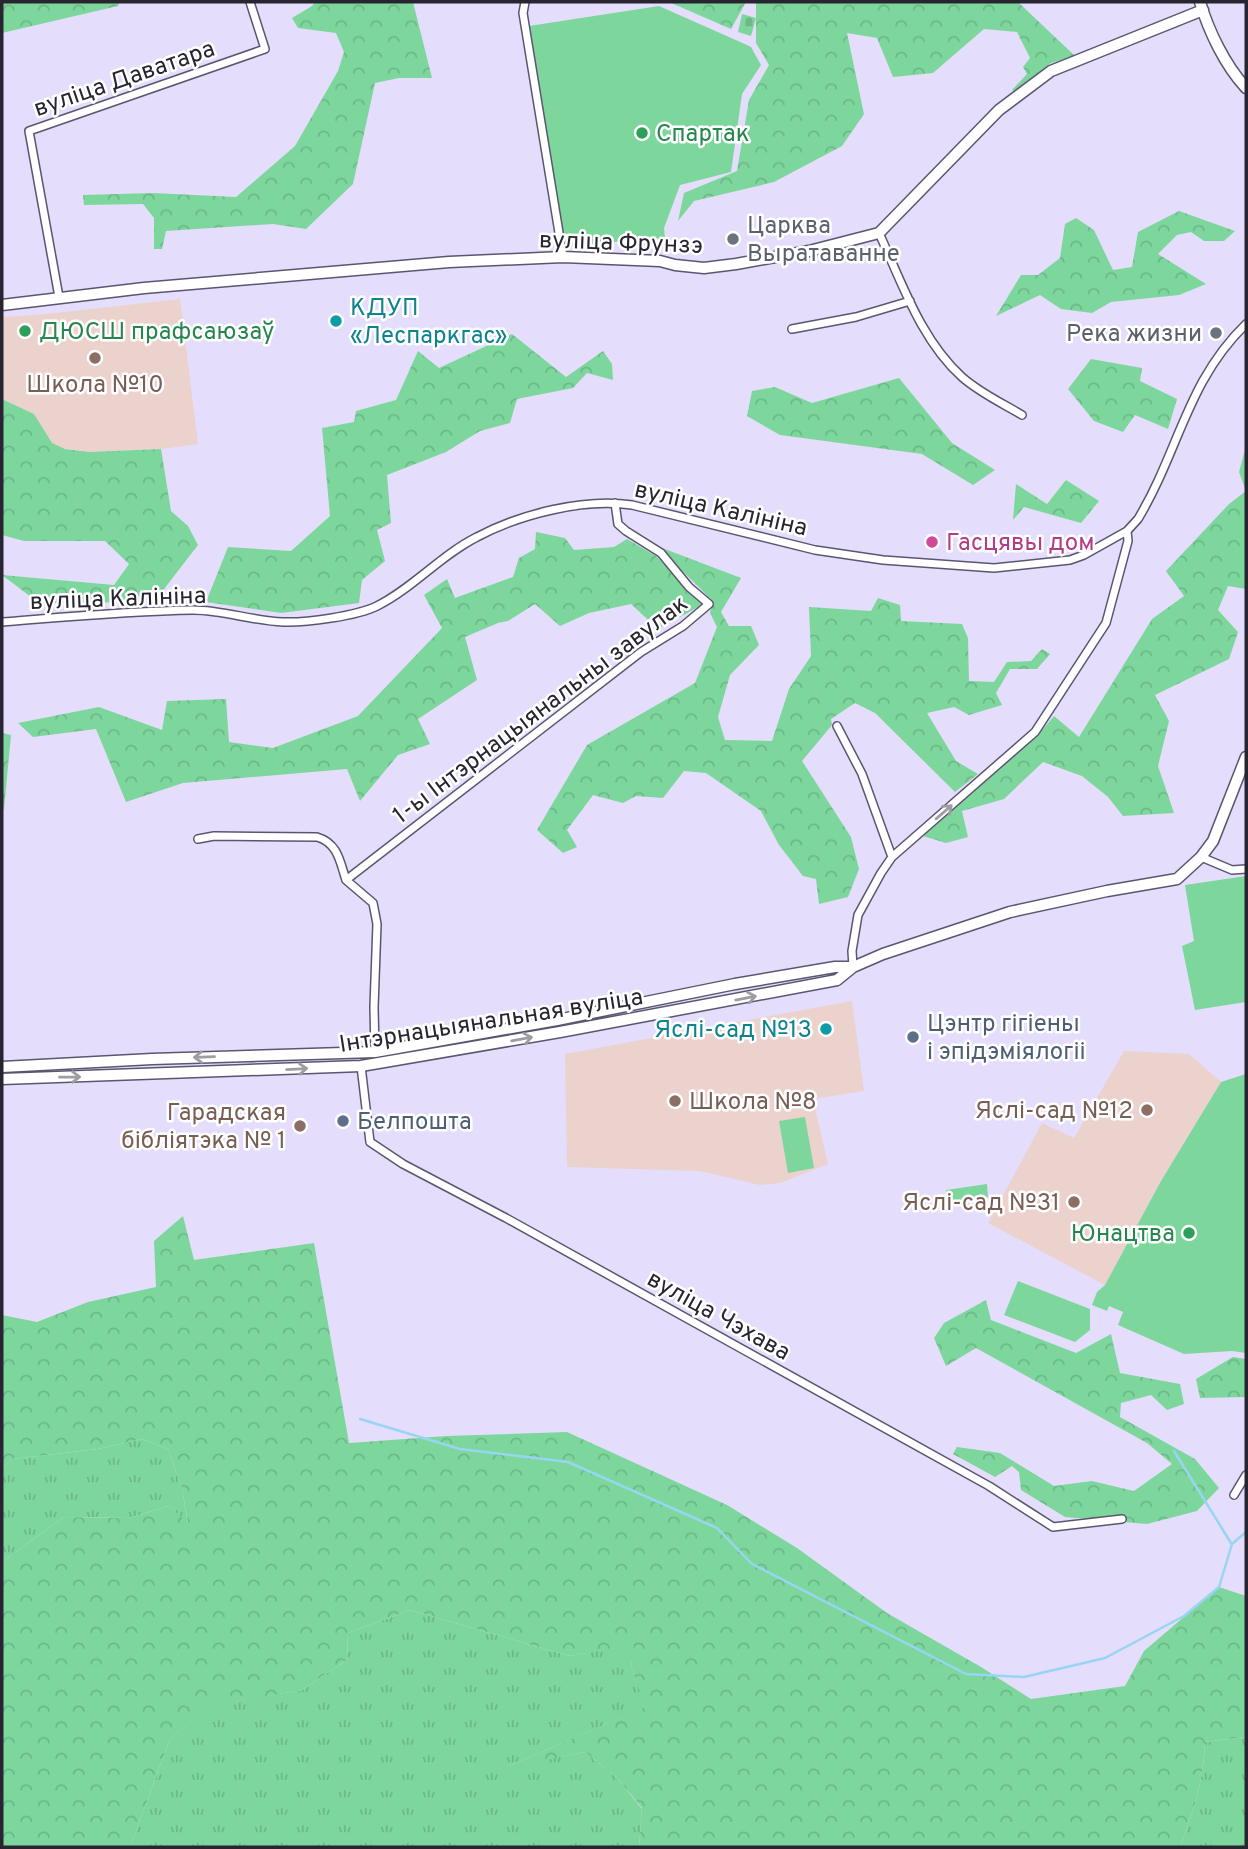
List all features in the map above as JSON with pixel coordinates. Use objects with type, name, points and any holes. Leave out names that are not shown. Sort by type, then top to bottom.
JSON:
[{"type":"main road","points":[[879,233],[999,110],[1051,71],[1201,6],[1225,60],[1246,88]]},
{"type":"main road","name":"вуліца Фрунзэ","points":[[2,304],[449,262],[563,257],[660,261],[704,268],[809,251],[879,233]]},
{"type":"main road","name":"Інтэрнацыянальная вуліца","points":[[2,1079],[360,1066],[837,980],[853,967],[883,954],[1010,912],[1177,879],[1201,858],[1213,841],[1246,757]]},
{"type":"main road","name":"Інтэрнацыянальная вуліца","points":[[2,1067],[375,1052],[557,1020],[735,984],[835,967],[853,967]]},
{"type":"main road","points":[[557,1020],[560,1032]]},
{"type":"main road","points":[[360,1053],[360,1066]]},
{"type":"main road","points":[[25,1065],[26,1078]]},
{"type":"street","name":"вуліца Даватара","points":[[59,297],[29,131],[265,49],[250,2]]},
{"type":"street","points":[[524,2],[523,13],[563,257]]},
{"type":"street","points":[[879,233],[935,348],[963,378],[1022,415]]},
{"type":"street","points":[[792,329],[856,317],[910,301]]},
{"type":"street","name":"вуліца Калініна","points":[[2,622],[81,615],[196,610],[284,623],[346,615],[376,607],[477,537],[528,517],[584,504],[615,503],[661,511],[815,550],[883,560],[994,568],[1070,560],[1127,531],[1146,505],[1201,382],[1230,340],[1246,324]]},
{"type":"street","name":"1-ы Інтэрнацыянальны завулак","points":[[346,880],[641,652],[683,626],[709,604],[689,587],[661,553],[618,524],[615,503]]},
{"type":"street","points":[[853,967],[852,951],[858,915],[892,857],[1035,732],[1106,623],[1128,541],[1127,531]]},
{"type":"street","points":[[837,726],[862,774],[892,857]]},
{"type":"street","points":[[198,839],[214,836],[317,838],[328,840],[335,848],[346,880],[373,903],[377,924],[375,1052]]},
{"type":"street","points":[[1201,858],[1232,870],[1246,869]]},
{"type":"street","name":"вуліца Чэхава","points":[[360,1066],[370,1142],[403,1164],[506,1218],[989,1486],[1053,1527],[1122,1519]]},
{"type":"street","points":[[1234,1495],[1246,1475]]},
{"type":"shaded area","name":"Школа №10","points":[[180,299],[198,444],[161,449],[89,452],[62,448],[52,444],[34,414],[2,399],[2,317]]},
{"type":"shaded area","name":"Школа №8","points":[[852,1001],[864,1091],[813,1099],[828,1164],[780,1183],[760,1185],[700,1171],[567,1167],[565,1054]]},
{"type":"shaded area","points":[[1124,1051],[1189,1054],[1221,1082],[1161,1181],[1105,1285],[988,1223],[1042,1123],[1074,1138]]},
{"type":"green space","points":[[2,2],[120,2],[118,6],[2,33]]},
{"type":"green space","points":[[315,2],[413,2],[432,78],[399,78],[375,83],[353,184],[306,229],[273,224],[166,231],[162,249],[154,249],[154,218],[143,204],[84,205],[83,195],[153,193],[236,197],[295,146],[338,71],[344,52],[336,33],[298,28],[292,18]]},
{"type":"green space","points":[[669,2],[746,2],[731,29]]},
{"type":"green space","points":[[754,2],[1018,2],[1075,56],[1051,63],[1014,91],[1012,90],[1027,74],[1023,67],[1030,58],[1017,32],[984,29],[933,73],[893,77],[877,38],[847,33],[864,114],[842,146],[774,182],[694,201],[678,221],[684,193],[737,171],[749,100],[769,65],[756,43]]},
{"type":"green space","name":"Спартак","points":[[659,6],[751,47],[761,65],[742,94],[731,172],[680,185],[664,228],[665,238],[565,246],[529,26]]},
{"type":"green space","points":[[742,14],[756,18],[751,36],[738,32]]},
{"type":"green space","points":[[1179,211],[1235,231],[1224,241],[1204,241],[1191,232],[1177,235],[1158,254],[1206,284],[1179,295],[1111,302],[1092,313],[1061,309],[1040,295],[996,316],[1021,275],[1038,275],[1060,258],[1065,224],[1076,218],[1094,230],[1113,270],[1132,267],[1138,232]]},
{"type":"green space","points":[[512,334],[566,377],[603,351],[612,364],[613,380],[587,373],[573,388],[517,399],[510,423],[480,431],[446,452],[387,475],[391,523],[377,530],[385,561],[362,580],[359,603],[281,613],[206,602],[228,547],[291,551],[330,516],[322,428],[354,422],[356,411],[396,400],[418,351],[439,368]]},
{"type":"green space","points":[[1091,359],[1142,368],[1140,381],[1177,399],[1168,429],[1135,415],[1123,432],[1094,421],[1068,389]]},
{"type":"green space","points":[[899,378],[952,443],[995,470],[973,485],[922,454],[780,435],[747,416],[752,391],[775,387],[812,403]]},
{"type":"green space","points":[[2,399],[34,414],[52,443],[65,449],[89,452],[161,449],[171,511],[188,526],[198,545],[154,602],[39,603],[2,575],[114,585],[129,564],[105,541],[24,541],[2,535]]},
{"type":"green space","points":[[1246,446],[1246,491],[1239,472]]},
{"type":"green space","points":[[1066,480],[1099,501],[1081,523],[1024,507],[1013,520],[1016,484],[1047,504]]},
{"type":"green space","points":[[1246,491],[1246,589],[1228,586],[1218,610],[1238,632],[1229,659],[1155,695],[1169,721],[1158,766],[1174,813],[1123,816],[1108,797],[1082,776],[1043,762],[1004,799],[962,811],[968,837],[946,843],[923,836],[1037,736],[1054,716],[1079,737],[1152,619],[1184,596],[1166,571],[1229,504]]},
{"type":"green space","points":[[536,532],[565,538],[574,550],[614,547],[627,539],[656,556],[702,605],[658,629],[631,604],[589,613],[560,626],[535,604],[508,621],[465,637],[477,680],[418,719],[430,744],[398,755],[360,801],[347,769],[183,783],[126,802],[96,729],[33,737],[18,723],[99,707],[162,730],[167,701],[226,699],[229,742],[273,748],[358,716],[442,628],[424,595],[447,579],[455,598],[513,577],[519,558],[535,549]]},
{"type":"green space","points":[[657,546],[741,578],[721,612],[729,626],[751,626],[759,645],[730,675],[718,717],[725,740],[772,741],[789,689],[811,656],[809,607],[871,611],[878,598],[900,605],[901,621],[962,624],[968,638],[969,681],[994,682],[1007,662],[1031,661],[1042,649],[1050,654],[1037,669],[1010,669],[996,693],[1002,705],[969,715],[954,707],[927,713],[956,761],[978,774],[955,792],[875,713],[855,703],[831,719],[832,725],[802,761],[851,837],[859,869],[848,897],[819,904],[816,879],[803,876],[779,845],[761,811],[706,773],[684,771],[663,798],[636,796],[623,803],[593,795],[567,830],[577,847],[563,853],[537,830],[587,745],[695,683],[717,627],[710,613],[713,601]]},
{"type":"green space","points":[[2,733],[11,735],[2,810]]},
{"type":"green space","points":[[1246,876],[1246,1002],[1195,1010],[1182,946],[1194,941],[1185,885]]},
{"type":"green space","name":"Юнацтва","points":[[1246,1074],[1246,1353],[1232,1351],[1184,1354],[1118,1325],[1123,1312],[1109,1306],[1107,1311],[1092,1305],[1161,1181],[1221,1082]]},
{"type":"green space","points":[[805,1117],[814,1168],[788,1173],[779,1121]]},
{"type":"green space","points":[[987,1184],[988,1197],[948,1203],[946,1190]]},
{"type":"green space","points":[[183,1216],[194,1260],[314,1243],[349,1443],[567,1432],[727,1505],[797,1548],[887,1613],[1031,1699],[1125,1686],[1144,1651],[1219,1587],[1246,1596],[1246,1737],[1205,1742],[1197,1796],[1180,1847],[639,1847],[642,1808],[617,1778],[585,1752],[502,1769],[645,1707],[631,1666],[634,1645],[570,1656],[410,1610],[348,1633],[347,1660],[302,1690],[209,1706],[170,1739],[130,1847],[2,1847],[2,1562],[64,1517],[129,1518],[169,1506],[188,1523],[182,1489],[168,1449],[142,1439],[98,1449],[12,1459],[2,1468],[2,1315],[37,1322],[88,1302],[156,1287],[154,1241]]},
{"type":"green space","points":[[1018,1281],[1090,1309],[1090,1330],[1075,1342],[1004,1315]]},
{"type":"green space","points":[[986,1300],[991,1320],[1076,1353],[1111,1334],[1120,1373],[1180,1384],[1184,1404],[1167,1410],[1151,1395],[1121,1403],[1120,1417],[1195,1459],[1219,1488],[1197,1511],[1147,1524],[1065,1517],[1021,1490],[1019,1472],[1012,1466],[995,1477],[953,1454],[957,1447],[1000,1453],[1054,1486],[1092,1481],[1134,1491],[1172,1464],[1147,1443],[976,1348],[946,1366],[934,1338],[944,1323]]},
{"type":"green space","points":[[1233,1357],[1246,1359],[1246,1397],[1200,1398],[1196,1379]]},
{"type":"green space","points":[[142,1439],[168,1449],[182,1489],[188,1524],[169,1506],[129,1518],[64,1517],[2,1562],[2,1468],[12,1459],[98,1449]]},
{"type":"green space","points":[[410,1610],[570,1656],[635,1644],[631,1666],[646,1707],[507,1767],[585,1752],[617,1778],[642,1809],[639,1847],[130,1847],[170,1739],[209,1705],[302,1690],[347,1660],[348,1633]]},
{"type":"green space","points":[[1246,1737],[1246,1847],[1180,1847],[1197,1796],[1205,1742]]},
{"type":"waterway","points":[[360,1419],[460,1449],[568,1462],[717,1528],[752,1564],[966,1674],[1024,1677],[1105,1658],[1184,1616],[1219,1587],[1232,1544],[1246,1532]]},
{"type":"waterway","points":[[1174,1451],[1231,1543]]},
{"type":"place","name":"Спартак","points":[[642,133]]},
{"type":"place","name":"Царква Выратаванне","points":[[733,239]]},
{"type":"place","name":"КДУП «Леспаркгас»","points":[[336,321]]},
{"type":"place","name":"ДЮСШ прафсаюзаў","points":[[25,331]]},
{"type":"place","name":"Река жизни","points":[[1216,333]]},
{"type":"place","name":"Школа №10","points":[[95,358]]},
{"type":"place","name":"Гасцявы дом","points":[[932,542]]},
{"type":"place","name":"Яслі-сад №13","points":[[826,1029]]},
{"type":"place","name":"Цэнтр гігіены і эпідэміялогіі","points":[[913,1037]]},
{"type":"place","name":"Школа №8","points":[[675,1101]]},
{"type":"place","name":"Яслі-сад №12","points":[[1147,1110]]},
{"type":"place","name":"Белпошта","points":[[343,1121]]},
{"type":"place","name":"Гарадская бібліятэка № 1","points":[[300,1126]]},
{"type":"place","name":"Яслі-сад №31","points":[[1074,1202]]},
{"type":"place","name":"Юнацтва","points":[[1189,1233]]}]
